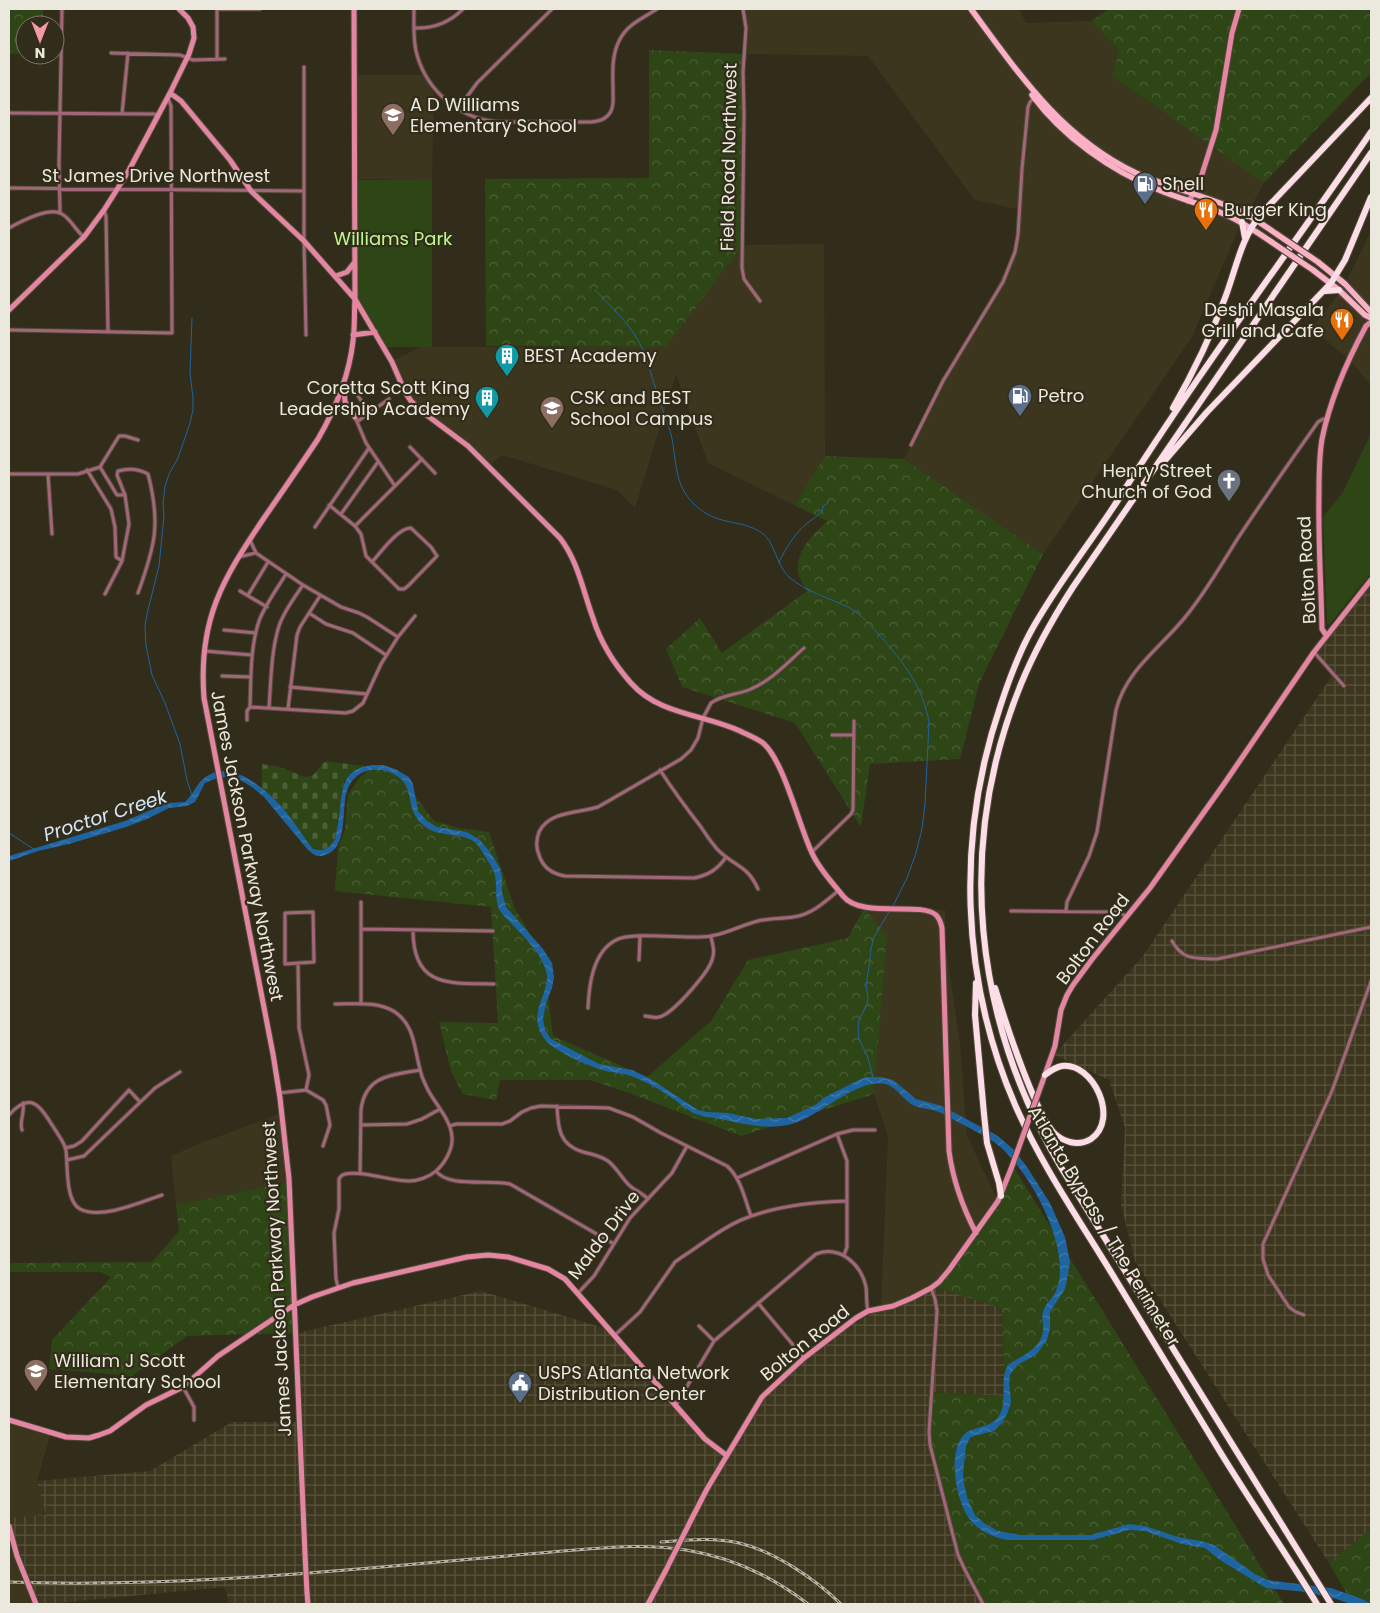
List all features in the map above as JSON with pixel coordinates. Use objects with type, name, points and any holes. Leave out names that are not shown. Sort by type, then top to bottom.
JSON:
[{"type":"highway","points":[[1152,444],[1182,393],[1199,359],[1225,298],[1245,238],[1256,220],[1371,98]]},
{"type":"highway","name":"Atlanta Bypass / The Perimeter","points":[[1317,1604],[1224,1457],[1029,1136],[998,1062],[976,974],[970,913],[971,840],[980,777],[994,722],[1010,676],[1030,633],[1059,585],[1109,512],[1152,444],[1371,132]]},
{"type":"highway","name":"Atlanta Bypass / The Perimeter","points":[[1332,1604],[1049,1147],[1024,1094],[1009,1057],[998,1019],[987,961],[982,914],[983,846],[994,772],[1005,729],[1022,681],[1052,620],[1371,153]]},
{"type":"highway","points":[[1139,491],[1207,412],[1332,283],[1346,260],[1371,197]]},
{"type":"highway","points":[[1248,216],[1265,210]]},
{"type":"highway","points":[[1242,222],[1245,238]]},
{"type":"highway","points":[[1324,292],[1339,290]]},
{"type":"highway","points":[[987,961],[1022,1070],[1047,1124],[1057,1136],[1071,1143],[1082,1142],[1092,1138],[1100,1129],[1104,1118],[1101,1099],[1093,1084],[1078,1070],[1070,1067],[1060,1067],[1045,1075]]},
{"type":"highway","points":[[976,974],[975,1015],[984,1114],[988,1143],[1001,1196]]},
{"type":"main road","points":[[971,9],[1036,97],[1065,130],[1112,166],[1146,185],[1223,213],[1242,222],[1332,283],[1371,318]]},
{"type":"main road","points":[[1036,97],[1069,128],[1129,169],[1151,179],[1229,207],[1256,220],[1336,276],[1354,292],[1371,312]]},
{"type":"street","points":[[60,212],[62,9]]},
{"type":"street","points":[[9,310],[84,238],[118,190],[188,58],[194,38],[193,26],[179,9]]},
{"type":"street","points":[[218,59],[218,9],[260,9]]},
{"type":"street","name":"James Jackson Parkway Northwest","points":[[308,1604],[289,1179],[279,1093],[204,698],[204,651],[215,603],[224,582],[238,557],[318,439],[336,407],[350,361],[355,299],[354,9]]},
{"type":"street","points":[[414,9],[416,51],[424,73],[439,94],[458,109],[476,117],[495,122],[591,122],[602,120],[612,108],[614,57],[618,42],[631,24],[657,9]]},
{"type":"street","points":[[414,28],[428,28],[441,25],[463,9]]},
{"type":"street","points":[[458,109],[476,83],[552,9]]},
{"type":"street","name":"Field Road Northwest","points":[[743,9],[746,28],[743,72],[742,268],[744,280],[760,301]]},
{"type":"street","points":[[1188,201],[1200,184],[1216,130],[1232,33],[1239,9]]},
{"type":"street","points":[[111,53],[180,55],[193,60],[225,59]]},
{"type":"street","points":[[122,114],[128,53]]},
{"type":"street","points":[[304,67],[306,335]]},
{"type":"street","points":[[9,330],[172,333],[171,106],[169,96]]},
{"type":"street","points":[[169,96],[181,101],[230,160],[251,191],[304,241],[355,299],[392,362],[411,401],[468,446],[568,548],[598,632],[630,682],[642,694],[657,704],[671,710],[724,724],[756,738],[764,744],[771,752],[783,778],[811,852],[846,900],[854,904],[885,910],[928,910],[936,914],[941,921],[949,1151],[955,1185],[967,1216],[976,1232]]},
{"type":"street","points":[[911,445],[943,381],[1008,272],[1018,236],[1028,107],[1030,102],[1036,97]]},
{"type":"street","points":[[9,113],[158,115]]},
{"type":"street","name":"St James Drive Northwest","points":[[9,188],[304,191]]},
{"type":"street","points":[[104,210],[106,216],[108,332]]},
{"type":"street","points":[[9,228],[28,218],[41,214],[60,212],[84,238]]},
{"type":"street","points":[[336,276],[347,272],[354,263]]},
{"type":"street","name":"Bolton Road","points":[[648,1604],[726,1455],[762,1397],[804,1358],[856,1318],[868,1311],[893,1306],[931,1288],[949,1270],[976,1232],[1001,1196],[1055,1046],[1061,1010],[1067,995],[1093,958],[1150,888],[1193,829],[1326,635],[1322,629],[1318,531],[1322,438],[1345,366],[1366,326],[1371,322]]},
{"type":"street","points":[[353,336],[375,332]]},
{"type":"street","points":[[344,385],[345,402],[356,419],[366,443],[395,486]]},
{"type":"street","points":[[355,391],[369,413]]},
{"type":"street","points":[[356,419],[369,413],[389,399]]},
{"type":"street","points":[[336,407],[356,419]]},
{"type":"street","points":[[1066,911],[1067,902],[1089,856],[1097,832],[1116,710],[1122,694],[1140,664],[1173,633],[1191,611],[1275,483],[1318,422],[1328,419]]},
{"type":"street","points":[[9,474],[78,474],[100,467],[119,436],[138,440]]},
{"type":"street","points":[[410,447],[436,473]]},
{"type":"street","points":[[315,527],[369,448]]},
{"type":"street","points":[[356,526],[422,459]]},
{"type":"street","points":[[341,514],[378,462]]},
{"type":"street","points":[[100,467],[117,495],[125,495]]},
{"type":"street","points":[[105,594],[122,561],[129,524],[125,495],[117,475],[118,471],[128,469],[148,474],[156,512],[153,547],[138,593]]},
{"type":"street","points":[[87,470],[111,509],[115,527],[116,557],[122,561]]},
{"type":"street","points":[[48,474],[52,534]]},
{"type":"street","points":[[329,505],[356,526],[363,539],[364,552],[372,562],[399,589],[404,589],[437,556],[431,547],[411,528],[407,528],[398,533],[372,562]]},
{"type":"street","points":[[250,540],[256,553],[303,586],[341,607],[367,617],[398,637]]},
{"type":"street","points":[[238,557],[256,553]]},
{"type":"street","points":[[248,595],[268,562]]},
{"type":"street","points":[[247,720],[247,711],[250,706],[252,655],[256,633],[260,619],[286,574]]},
{"type":"street","points":[[1326,635],[1371,580]]},
{"type":"street","points":[[269,708],[275,639],[279,624],[290,603],[303,586]]},
{"type":"street","points":[[240,590],[267,607]]},
{"type":"street","points":[[288,709],[300,627],[320,596]]},
{"type":"street","points":[[309,613],[326,624],[353,633],[386,654]]},
{"type":"street","points":[[250,706],[353,712],[360,707],[386,654],[415,616]]},
{"type":"street","points":[[224,630],[256,633]]},
{"type":"street","points":[[726,857],[713,872],[694,878],[565,876],[553,872],[543,864],[538,853],[537,842],[541,830],[548,821],[559,815],[585,811],[598,806],[681,759],[698,738],[703,718],[711,703],[715,700],[754,688],[770,678],[804,648]]},
{"type":"street","points":[[204,651],[252,655]]},
{"type":"street","points":[[1314,652],[1344,686]]},
{"type":"street","points":[[222,676],[251,677]]},
{"type":"street","points":[[290,687],[367,694]]},
{"type":"street","points":[[811,852],[853,810],[854,721]]},
{"type":"street","points":[[832,735],[854,735]]},
{"type":"street","points":[[660,770],[717,849],[747,871],[754,879],[758,889]]},
{"type":"street","points":[[588,1008],[592,975],[603,951],[618,938],[640,936],[711,937],[757,921],[801,916],[813,910],[839,890]]},
{"type":"street","points":[[361,902],[361,1004]]},
{"type":"street","points":[[1012,911],[1117,912],[1126,916]]},
{"type":"street","points":[[285,912],[314,912],[314,962],[298,963],[285,964],[285,912]]},
{"type":"street","points":[[1172,941],[1185,956],[1217,959],[1371,927]]},
{"type":"street","points":[[361,929],[493,931]]},
{"type":"street","points":[[412,930],[416,957],[422,968],[432,977],[451,984],[494,984]]},
{"type":"street","points":[[639,960],[640,936]]},
{"type":"street","points":[[645,1016],[658,1018],[664,1016],[706,972],[714,953],[711,937]]},
{"type":"street","points":[[298,963],[299,1028],[309,1075],[306,1090]]},
{"type":"street","points":[[1304,1314],[1296,1312],[1290,1307],[1268,1275],[1263,1259],[1264,1244],[1332,1091],[1371,981]]},
{"type":"street","points":[[335,1004],[374,1004],[395,1012],[404,1020],[414,1038],[420,1070],[428,1090],[450,1126],[452,1136],[451,1148],[444,1162],[436,1171],[423,1178],[410,1181],[360,1174],[344,1174],[341,1176],[339,1179],[339,1208],[334,1233],[338,1287]]},
{"type":"street","points":[[360,1174],[362,1101],[366,1092],[372,1084],[387,1076],[420,1070]]},
{"type":"street","points":[[67,1160],[84,1156],[155,1088],[180,1072]]},
{"type":"street","points":[[65,1148],[74,1146],[82,1141],[129,1090],[140,1102]]},
{"type":"street","points":[[279,1093],[306,1090],[320,1097],[326,1105],[330,1125],[323,1146]]},
{"type":"street","points":[[22,1130],[20,1123],[24,1104]]},
{"type":"street","points":[[9,1115],[16,1106],[24,1104],[37,1104],[42,1108],[62,1140],[67,1160],[71,1196],[75,1205],[81,1210],[108,1212],[162,1195]]},
{"type":"street","points":[[450,1126],[456,1124],[502,1124],[510,1121],[522,1112],[541,1106],[600,1107],[619,1111],[727,1166],[737,1178],[751,1216]]},
{"type":"street","points":[[557,1106],[558,1128],[566,1143],[576,1150],[608,1161],[630,1186],[647,1199]]},
{"type":"street","points":[[361,1125],[407,1124],[422,1119],[440,1109]]},
{"type":"street","points":[[737,1178],[837,1134],[853,1130],[875,1130]]},
{"type":"street","points":[[837,1134],[847,1160],[847,1247],[844,1255]]},
{"type":"street","name":"Maldo Drive","points":[[578,1293],[594,1276],[630,1218],[672,1173],[681,1160],[687,1146]]},
{"type":"street","points":[[436,1171],[441,1178],[452,1181],[499,1181],[510,1184],[614,1244]]},
{"type":"street","points":[[614,1335],[640,1312],[670,1269],[682,1257],[731,1225],[751,1216],[801,1204],[847,1201]]},
{"type":"street","points":[[676,1406],[714,1341],[816,1254],[830,1251],[844,1255],[855,1266],[864,1281],[868,1311]]},
{"type":"street","points":[[9,1420],[66,1437],[89,1438],[110,1431],[146,1405],[183,1387],[218,1356],[294,1305],[338,1287],[467,1257],[488,1255],[508,1257],[548,1269],[565,1279],[705,1439],[726,1455]]},
{"type":"street","points":[[931,1288],[935,1299],[936,1311],[929,1418],[930,1445],[958,1555],[983,1604]]},
{"type":"street","points":[[758,1303],[804,1358]]},
{"type":"street","points":[[699,1326],[714,1341]]},
{"type":"street","points":[[183,1387],[194,1407],[194,1420]]},
{"type":"street","points":[[9,1526],[36,1604]]},
{"type":"shaded area","points":[[742,9],[1019,9],[1026,23],[1091,21],[1119,51],[1112,76],[1264,183],[1238,230],[1192,337],[1043,554],[904,459],[946,375],[985,309],[1017,247],[1017,209],[975,200],[868,56],[745,54],[747,22]]},
{"type":"shaded area","name":"A D Williams Elementary School","points":[[352,75],[423,75],[434,93],[432,179],[353,179]]},
{"type":"shaded area","points":[[1371,231],[1371,385],[1351,362],[1312,328],[1343,288]]},
{"type":"shaded area","points":[[824,244],[825,456],[794,505],[708,463],[676,374],[635,508],[617,490],[502,455],[489,466],[411,401],[392,361],[421,347],[666,347],[743,245]]},
{"type":"shaded area","points":[[1371,581],[1371,1529],[1329,1563],[1135,1261],[1121,1205],[1125,1128],[1109,1080],[1054,1055],[1143,956],[1333,674],[1315,651]]},
{"type":"shaded area","points":[[864,908],[945,910],[945,943],[960,1043],[967,1136],[999,1203],[928,1290],[881,1308],[888,1136],[874,1094],[887,936]]},
{"type":"shaded area","points":[[285,1112],[290,1159],[290,1182],[176,1205],[171,1156]]},
{"type":"shaded area","points":[[931,1286],[1002,1308],[1005,1396],[928,1392],[930,1441],[947,1522],[982,1604],[229,1604],[225,1587],[47,1604],[29,1604],[30,1597],[18,1565],[9,1528],[9,1518],[46,1515],[37,1481],[150,1471],[232,1422],[299,1422],[297,1333],[481,1291],[604,1328],[667,1402],[725,1451],[765,1390],[828,1339],[881,1308],[928,1290]]},
{"type":"shaded area","points":[[9,1418],[51,1432],[37,1481],[46,1516],[9,1518]]},
{"type":"shaded area","points":[[9,1528],[18,1565],[30,1597],[29,1604],[9,1604]]},
{"type":"green space","points":[[9,9],[43,9],[43,15],[15,15],[15,54],[9,54]]},
{"type":"green space","points":[[1109,9],[1371,10],[1371,73],[1264,183],[1112,76],[1119,51],[1091,21]]},
{"type":"green space","points":[[649,50],[745,54],[743,245],[666,347],[486,346],[485,179],[649,178]]},
{"type":"green space","name":"Williams Park","points":[[432,179],[432,347],[384,347],[355,299],[353,180]]},
{"type":"green space","points":[[1371,433],[1371,573],[1329,625],[1327,623],[1323,517],[1343,492]]},
{"type":"green space","points":[[825,456],[904,459],[1043,554],[979,684],[960,759],[870,764],[861,827],[795,723],[682,687],[666,649],[700,618],[722,653],[807,591],[798,573],[799,557],[811,537],[827,521],[794,505]]},
{"type":"green space","points":[[325,761],[364,766],[352,772],[344,782],[335,839],[331,845],[320,850],[313,849],[283,810],[262,789],[262,764],[280,767],[305,777],[313,775]]},
{"type":"green space","points":[[374,767],[399,775],[434,821],[459,828],[489,832],[515,909],[544,957],[553,1036],[647,1077],[711,1021],[748,960],[848,938],[864,908],[887,936],[874,1094],[741,1136],[590,1080],[500,1080],[496,1100],[463,1094],[451,1072],[439,1022],[498,1023],[491,907],[335,891],[338,848],[345,830],[348,795],[360,777]]},
{"type":"green space","points":[[1011,1163],[1284,1604],[982,1604],[947,1522],[930,1441],[928,1392],[1005,1396],[1002,1308],[931,1286],[999,1203]]},
{"type":"green space","points":[[290,1182],[297,1333],[187,1336],[132,1376],[49,1369],[52,1340],[111,1277],[100,1272],[9,1272],[9,1263],[152,1262],[179,1231],[176,1205]]},
{"type":"green space","points":[[1371,1529],[1371,1604],[1353,1604],[1329,1563]]},
{"type":"water","points":[[372,765],[383,765],[409,777],[413,784],[418,811],[427,821],[437,827],[467,832],[480,840],[490,852],[500,868],[502,892],[506,907],[543,949],[552,963],[554,977],[543,1019],[545,1030],[551,1039],[599,1064],[632,1070],[649,1078],[698,1110],[728,1113],[756,1119],[787,1118],[866,1077],[880,1077],[893,1080],[916,1099],[942,1106],[998,1136],[1014,1150],[1050,1203],[1065,1237],[1070,1262],[1065,1289],[1050,1312],[1050,1328],[1047,1340],[1036,1355],[1017,1365],[1010,1375],[1011,1403],[1002,1423],[994,1431],[970,1438],[966,1446],[963,1474],[964,1484],[968,1500],[975,1515],[984,1523],[996,1530],[1021,1535],[1091,1535],[1129,1524],[1145,1526],[1178,1537],[1214,1545],[1255,1574],[1267,1580],[1331,1588],[1371,1604],[1351,1604],[1307,1592],[1266,1588],[1220,1560],[1205,1548],[1182,1544],[1145,1531],[1129,1530],[1093,1540],[1009,1540],[992,1536],[976,1526],[964,1510],[957,1489],[955,1455],[958,1445],[966,1433],[992,1423],[1000,1414],[1003,1402],[1005,1371],[1008,1365],[1039,1343],[1043,1331],[1042,1316],[1046,1305],[1055,1293],[1060,1274],[1059,1254],[1053,1232],[1044,1210],[1021,1170],[994,1142],[941,1113],[911,1104],[893,1088],[885,1084],[863,1086],[795,1123],[767,1127],[757,1126],[696,1114],[654,1086],[628,1075],[594,1067],[560,1051],[544,1037],[537,1021],[539,1005],[545,991],[547,976],[543,962],[526,939],[499,909],[494,872],[490,864],[473,841],[460,836],[434,831],[421,823],[414,812],[405,784],[391,773],[372,770],[361,773],[354,778],[346,796],[343,826],[338,844],[333,851],[323,856],[316,856],[308,850],[264,797],[252,787],[237,778],[226,777],[217,778],[205,783],[195,802],[187,806],[169,808],[126,827],[38,851],[9,861],[9,856],[125,821],[167,803],[185,802],[202,780],[219,771],[237,774],[262,788],[285,811],[313,849],[323,850],[331,845],[335,839],[342,792],[347,779],[356,770]]},
{"type":"waterway","points":[[595,290],[627,324],[638,339],[671,434],[679,480],[687,496],[694,504],[711,516],[754,528],[766,536],[781,566],[789,577],[803,587],[850,608],[858,614],[897,655],[917,687],[929,723],[925,804],[922,829],[916,853],[907,878],[893,906]]},
{"type":"waterway","points":[[192,318],[190,373],[193,410],[178,458],[165,486],[159,566],[145,626],[146,645],[152,675],[165,703],[180,744],[192,796]]},
{"type":"waterway","points":[[779,562],[787,547],[798,533],[806,524],[822,512],[823,506],[828,503]]},
{"type":"waterway","points":[[9,833],[35,850]]},
{"type":"waterway","points":[[873,1077],[867,1055],[859,1039],[858,1026],[867,1004],[866,985],[874,937],[889,912]]},
{"type":"railway","points":[[661,1542],[720,1540],[752,1547],[766,1552],[793,1567],[819,1585],[841,1604]]},
{"type":"railway","points":[[9,1582],[116,1583],[224,1579],[586,1549],[653,1547],[703,1553],[735,1563],[766,1577],[808,1604]]},
{"type":"place","name":"A D Williams Elementary School","points":[[393,136]]},
{"type":"place","name":"Shell","points":[[1145,205]]},
{"type":"place","name":"Burger King","points":[[1206,231]]},
{"type":"place","name":"Deshi Masala Grill and Cafe","points":[[1342,341]]},
{"type":"place","name":"BEST Academy","points":[[507,377]]},
{"type":"place","name":"Petro","points":[[1020,417]]},
{"type":"place","name":"Coretta Scott King Leadership Academy","points":[[487,419]]},
{"type":"place","name":"CSK and BEST School Campus","points":[[552,429]]},
{"type":"place","name":"Henry Street Church of God","points":[[1229,502]]},
{"type":"place","name":"William J Scott Elementary School","points":[[36,1392]]},
{"type":"place","name":"USPS Atlanta Network Distribution Center","points":[[520,1404]]},
{"type":"water label","name":"Proctor Creek","points":[[105,815]]}]
